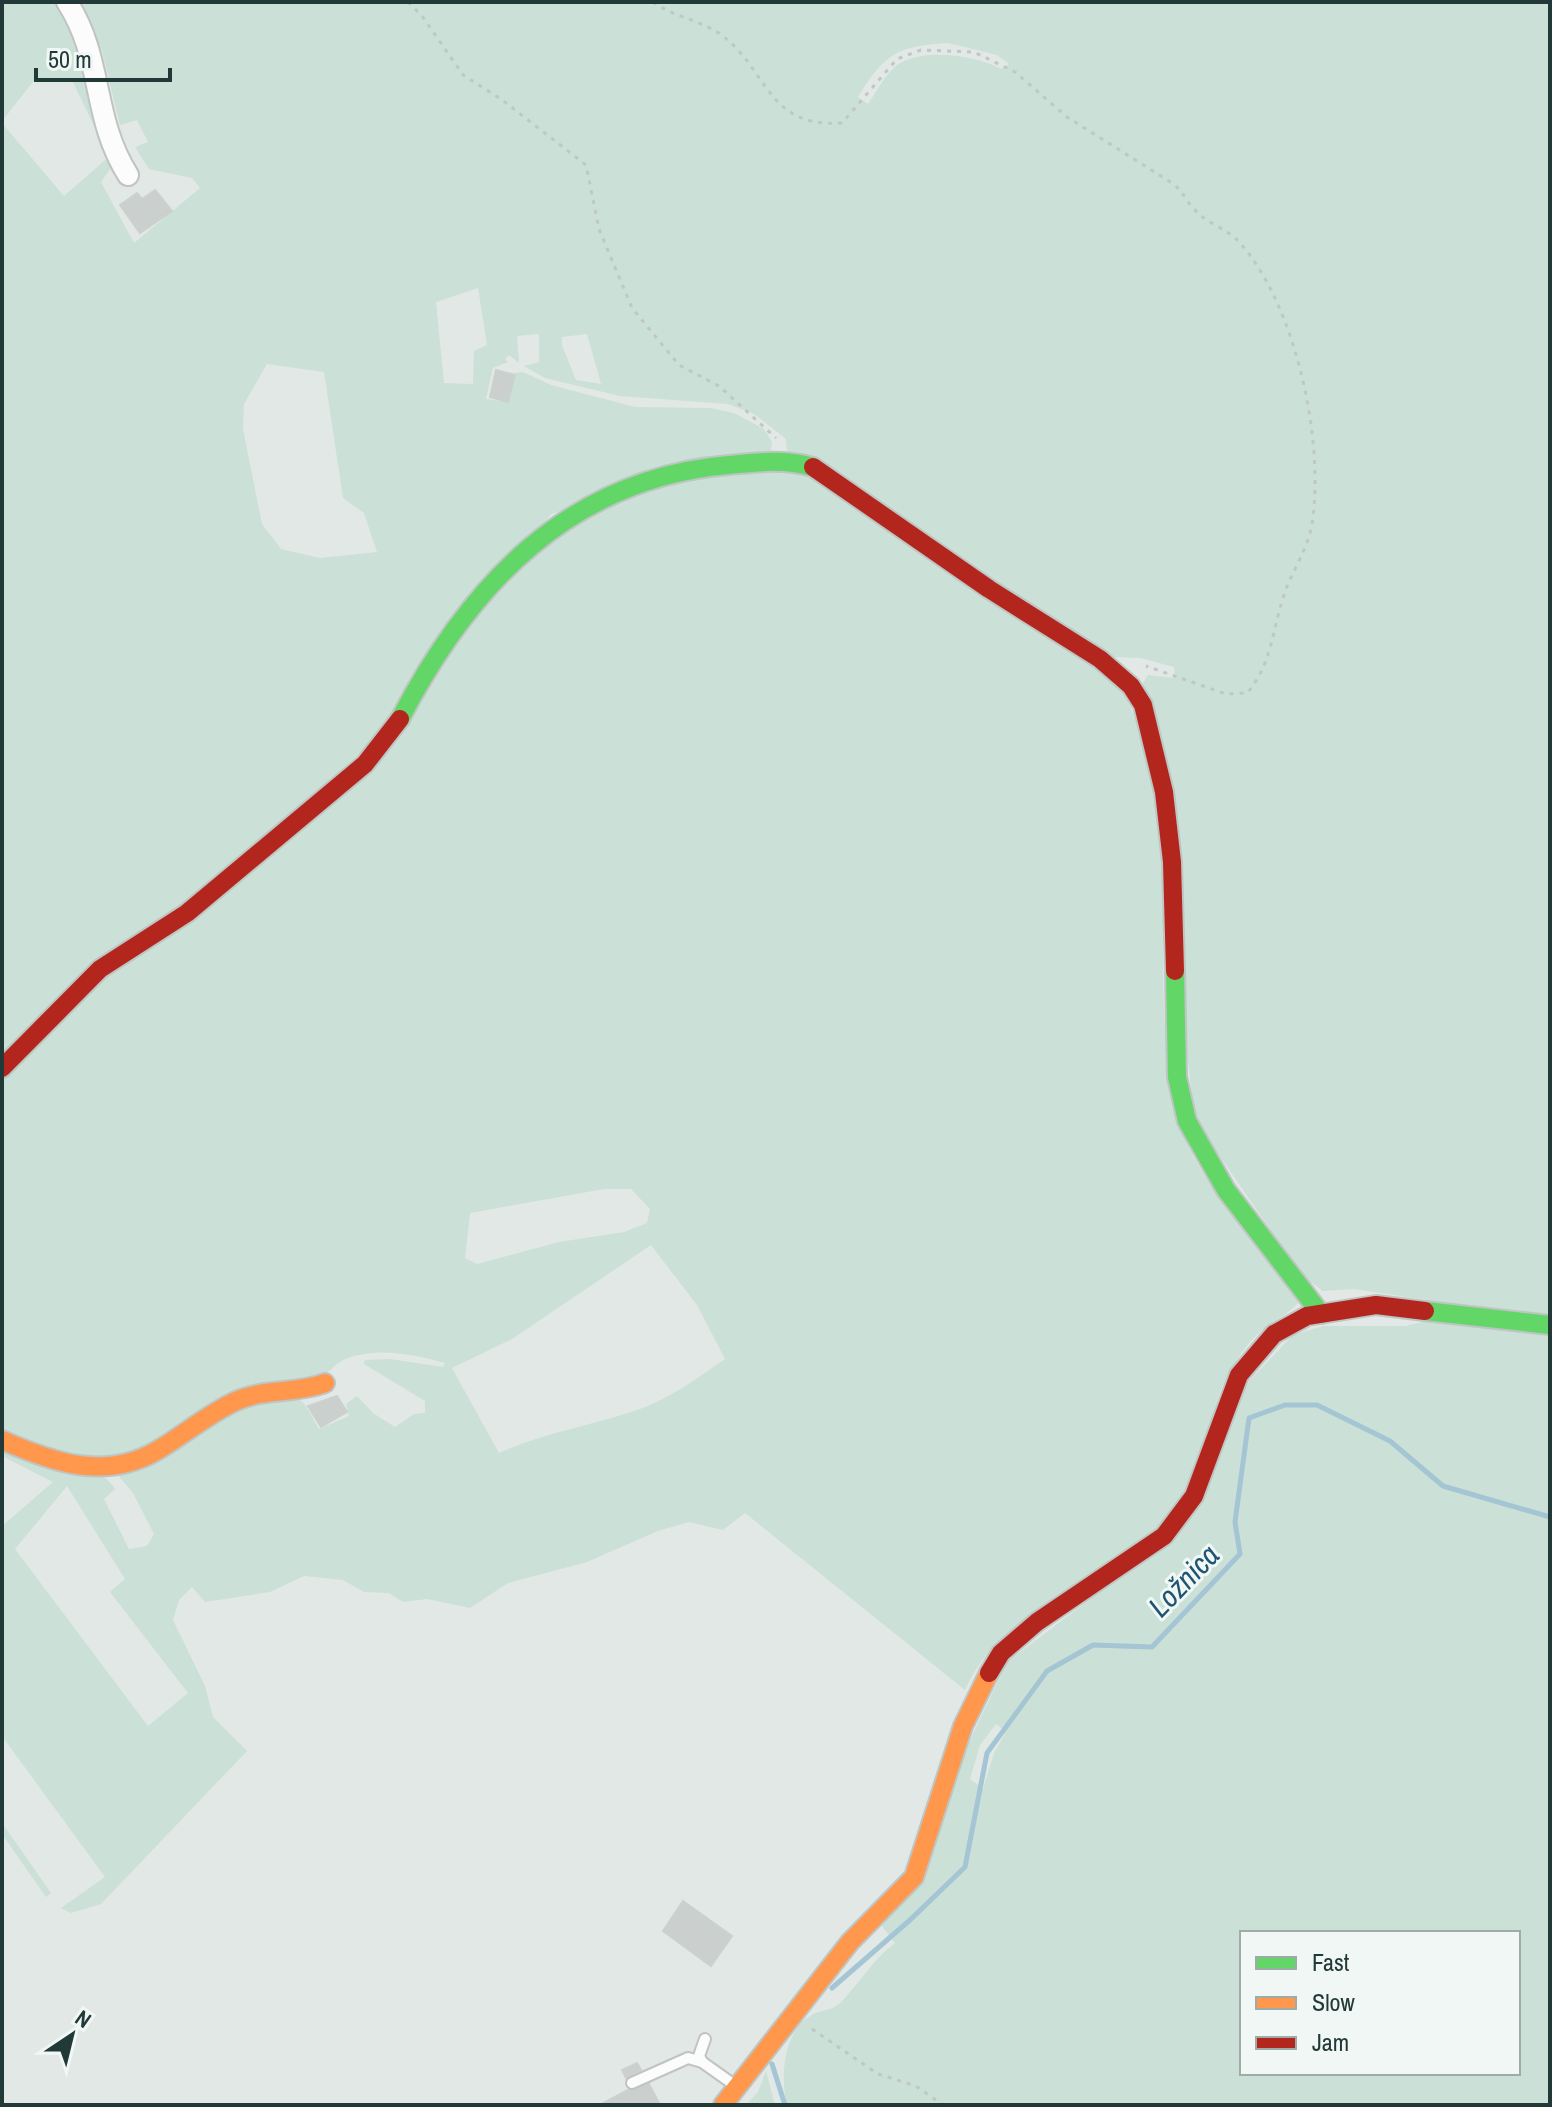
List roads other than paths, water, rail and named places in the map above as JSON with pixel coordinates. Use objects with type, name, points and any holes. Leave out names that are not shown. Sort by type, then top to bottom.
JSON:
[{"type":"street","points":[[67,2],[89,42],[102,123],[128,175]]},
{"type":"street","points":[[2,1068],[100,969],[187,913],[365,764],[395,729],[422,677],[464,613],[553,526],[593,502],[658,476],[701,467],[775,461],[814,467],[989,589],[1115,670],[1143,705],[1164,792],[1172,862],[1177,1077],[1187,1121],[1226,1190],[1321,1314]]},
{"type":"street","points":[[723,2105],[850,1942],[914,1877],[963,1726],[980,1687],[1001,1653],[1037,1622],[1164,1536],[1194,1496],[1239,1375],[1274,1334],[1307,1316],[1376,1305],[1550,1325]]},
{"type":"street","points":[[2,1440],[74,1468],[97,1470],[127,1465],[157,1451],[219,1409],[248,1396],[276,1388],[313,1389],[325,1383]]},
{"type":"lane","points":[[702,2062],[699,2056],[705,2039]]},
{"type":"lane","points":[[632,2083],[688,2058],[702,2062],[738,2088]]},
{"type":"waterway","name":"Ložnica","points":[[832,1988],[965,1867],[987,1753],[1047,1671],[1093,1645],[1152,1647],[1240,1554],[1235,1522],[1249,1418],[1285,1405],[1317,1405],[1390,1441],[1443,1486],[1550,1517]]},
{"type":"waterway","name":"Ložnica","points":[[772,2064],[785,2105]]}]
